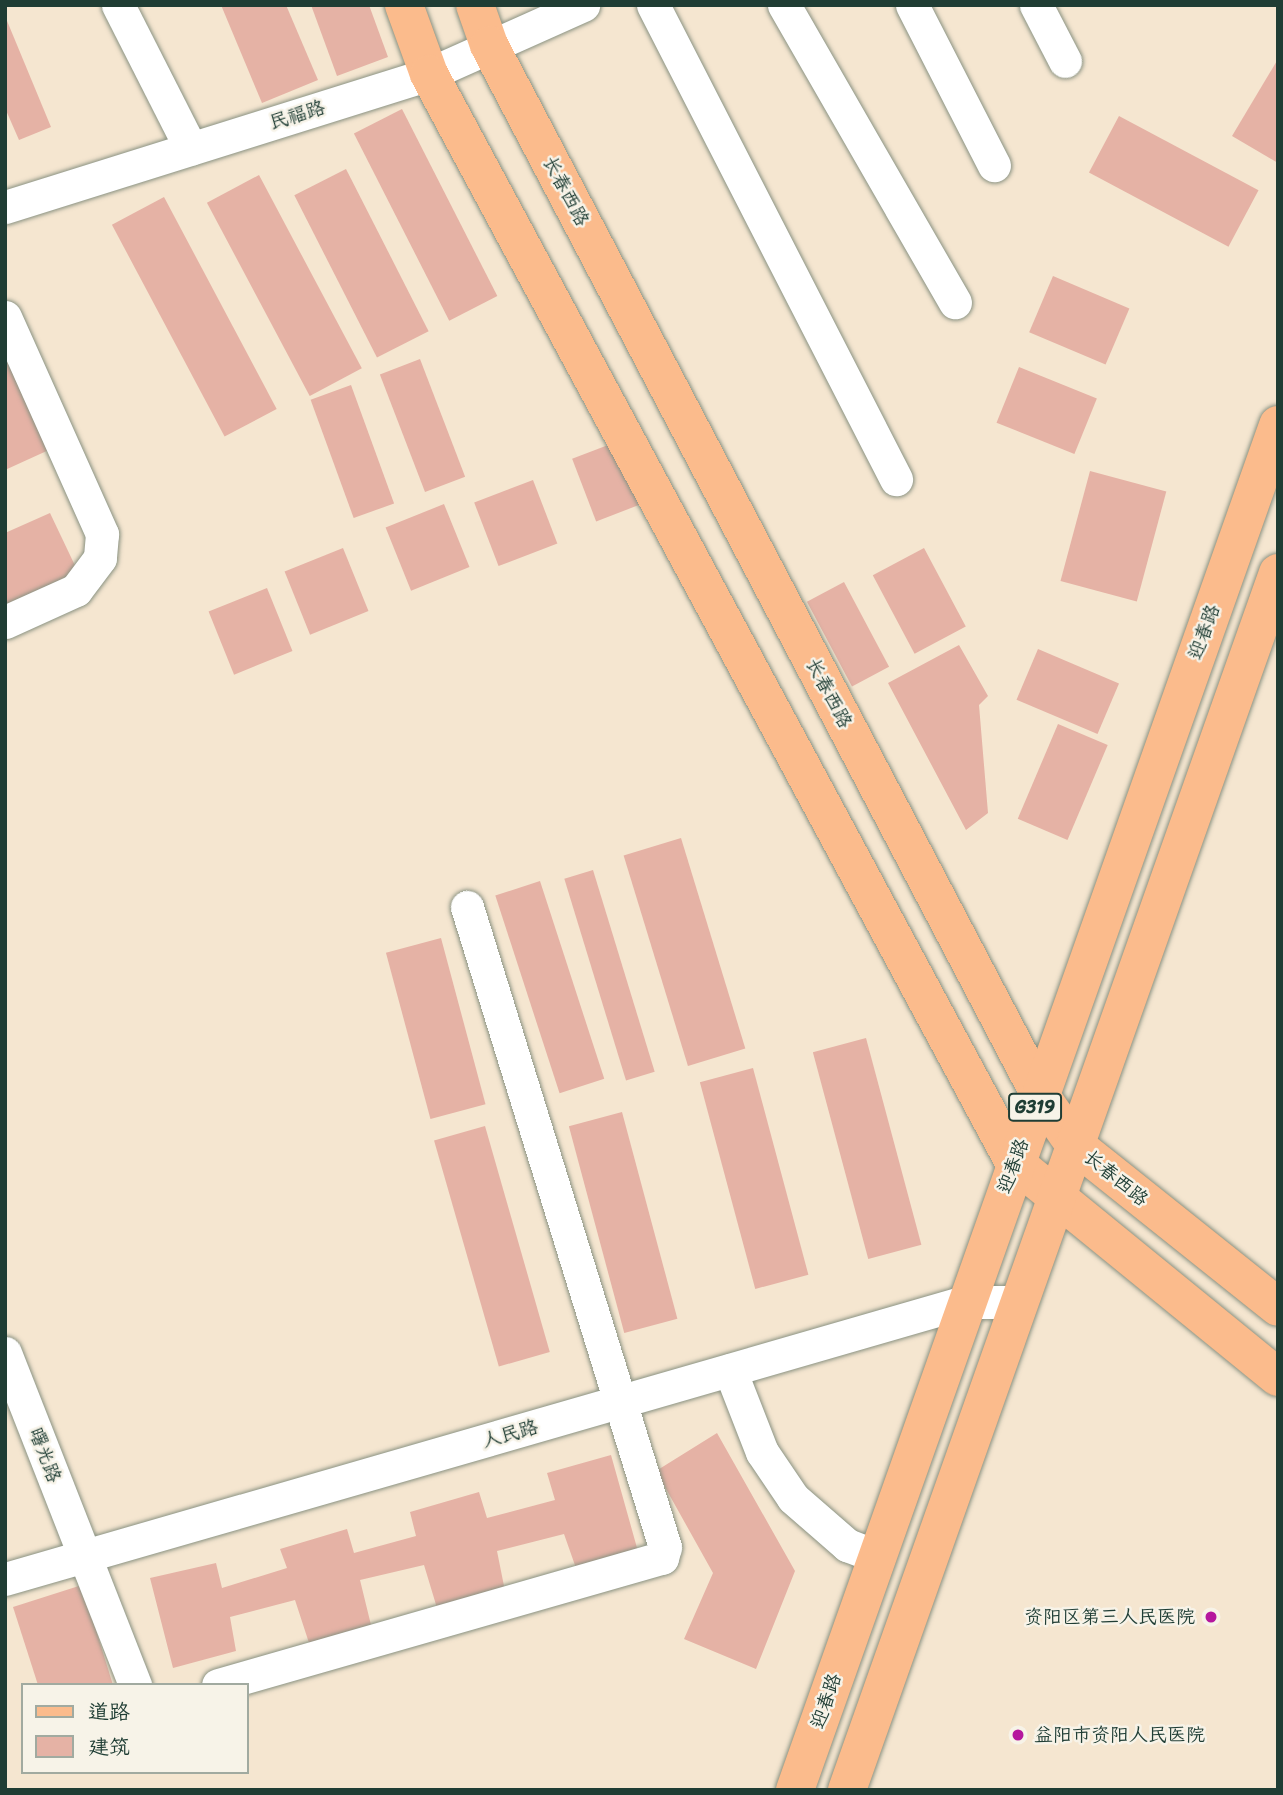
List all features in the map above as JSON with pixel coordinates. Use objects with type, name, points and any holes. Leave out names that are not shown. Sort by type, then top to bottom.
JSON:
[{"type":"main road","points":[[404,5],[429,74],[1014,1162],[1278,1377]]},
{"type":"main road","name":"长春西路","points":[[475,5],[489,45],[1040,1095],[1074,1144],[1278,1307]]},
{"type":"main road","name":"迎春路","points":[[795,1790],[1014,1162],[1278,425]]},
{"type":"main road","name":"G319","points":[[846,1790],[1278,573]]},
{"type":"street","points":[[118,5],[191,149]]},
{"type":"street","name":"民福路","points":[[5,207],[429,74],[583,5]]},
{"type":"street","points":[[653,5],[896,479]]},
{"type":"street","points":[[784,5],[955,302]]},
{"type":"street","points":[[912,5],[994,165]]},
{"type":"street","points":[[1036,5],[1065,61]]},
{"type":"street","points":[[5,317],[102,534],[100,558],[76,590],[5,622]]},
{"type":"street","points":[[225,1683],[662,1558],[665,1547],[467,907]]},
{"type":"street","name":"人民路","points":[[5,1579],[965,1302],[1017,1303]]},
{"type":"street","name":"曙光路","points":[[5,1353],[134,1683]]},
{"type":"street","points":[[730,1370],[762,1452],[793,1498],[847,1545],[876,1556]]},
{"type":"building","points":[[221,5],[286,5],[318,80],[262,103]]},
{"type":"building","points":[[311,5],[369,5],[388,57],[337,76]]},
{"type":"building","points":[[5,16],[51,127],[19,140],[5,108]]},
{"type":"building","points":[[1278,59],[1278,163],[1232,136]]},
{"type":"building","points":[[402,109],[497,296],[449,321],[354,134]]},
{"type":"building","points":[[1119,116],[1259,190],[1228,247],[1089,173]]},
{"type":"building","points":[[346,169],[429,331],[377,357],[294,195]]},
{"type":"building","points":[[259,175],[362,368],[310,396],[207,203]]},
{"type":"building","points":[[164,197],[277,409],[225,437],[112,225]]},
{"type":"building","points":[[1053,276],[1129,308],[1106,365],[1029,332]]},
{"type":"building","points":[[5,346],[51,449],[5,470]]},
{"type":"building","points":[[420,359],[465,477],[425,492],[380,374]]},
{"type":"building","points":[[1019,367],[1097,398],[1074,454],[997,423]]},
{"type":"building","points":[[351,385],[394,503],[354,518],[311,400]]},
{"type":"building","points":[[616,442],[640,505],[596,521],[572,459]]},
{"type":"building","points":[[1090,471],[1166,491],[1137,602],[1060,581]]},
{"type":"building","points":[[533,480],[557,543],[499,566],[474,503]]},
{"type":"building","points":[[444,504],[469,567],[411,591],[386,528]]},
{"type":"building","points":[[50,513],[79,574],[5,609],[5,533]]},
{"type":"building","points":[[343,548],[368,611],[310,635],[285,572]]},
{"type":"building","points":[[924,548],[966,627],[915,654],[873,575]]},
{"type":"building","points":[[844,582],[889,667],[852,686],[807,602]]},
{"type":"building","points":[[267,588],[292,651],[234,675],[209,612]]},
{"type":"building","points":[[959,645],[988,696],[979,705],[988,813],[966,830],[888,683]]},
{"type":"building","points":[[1038,649],[1119,683],[1098,734],[1017,700]]},
{"type":"building","points":[[1058,724],[1108,745],[1067,840],[1018,819]]},
{"type":"building","points":[[681,838],[745,1048],[688,1066],[624,856]]},
{"type":"building","points":[[593,870],[655,1072],[626,1081],[564,879]]},
{"type":"building","points":[[540,881],[604,1079],[560,1093],[495,896]]},
{"type":"building","points":[[441,938],[486,1104],[430,1119],[386,953]]},
{"type":"building","points":[[866,1038],[921,1245],[868,1259],[813,1052]]},
{"type":"building","points":[[753,1068],[808,1275],[755,1289],[700,1082]]},
{"type":"building","points":[[622,1112],[677,1319],[624,1333],[569,1126]]},
{"type":"building","points":[[485,1126],[550,1352],[499,1367],[434,1141]]},
{"type":"building","points":[[717,1433],[795,1571],[756,1669],[684,1639],[713,1573],[656,1471]]},
{"type":"building","points":[[611,1455],[639,1555],[577,1571],[564,1534],[497,1551],[505,1591],[437,1608],[424,1565],[360,1580],[371,1625],[309,1643],[295,1600],[230,1617],[236,1651],[173,1668],[150,1578],[216,1563],[222,1588],[287,1568],[280,1549],[347,1529],[354,1553],[416,1536],[410,1512],[479,1492],[487,1518],[555,1500],[547,1473]]},
{"type":"building","points":[[82,1585],[112,1683],[37,1683],[13,1607]]},
{"type":"place","name":"资阳区第三人民医院","points":[[1211,1617]]},
{"type":"place","name":"益阳市资阳人民医院","points":[[1018,1735]]}]
